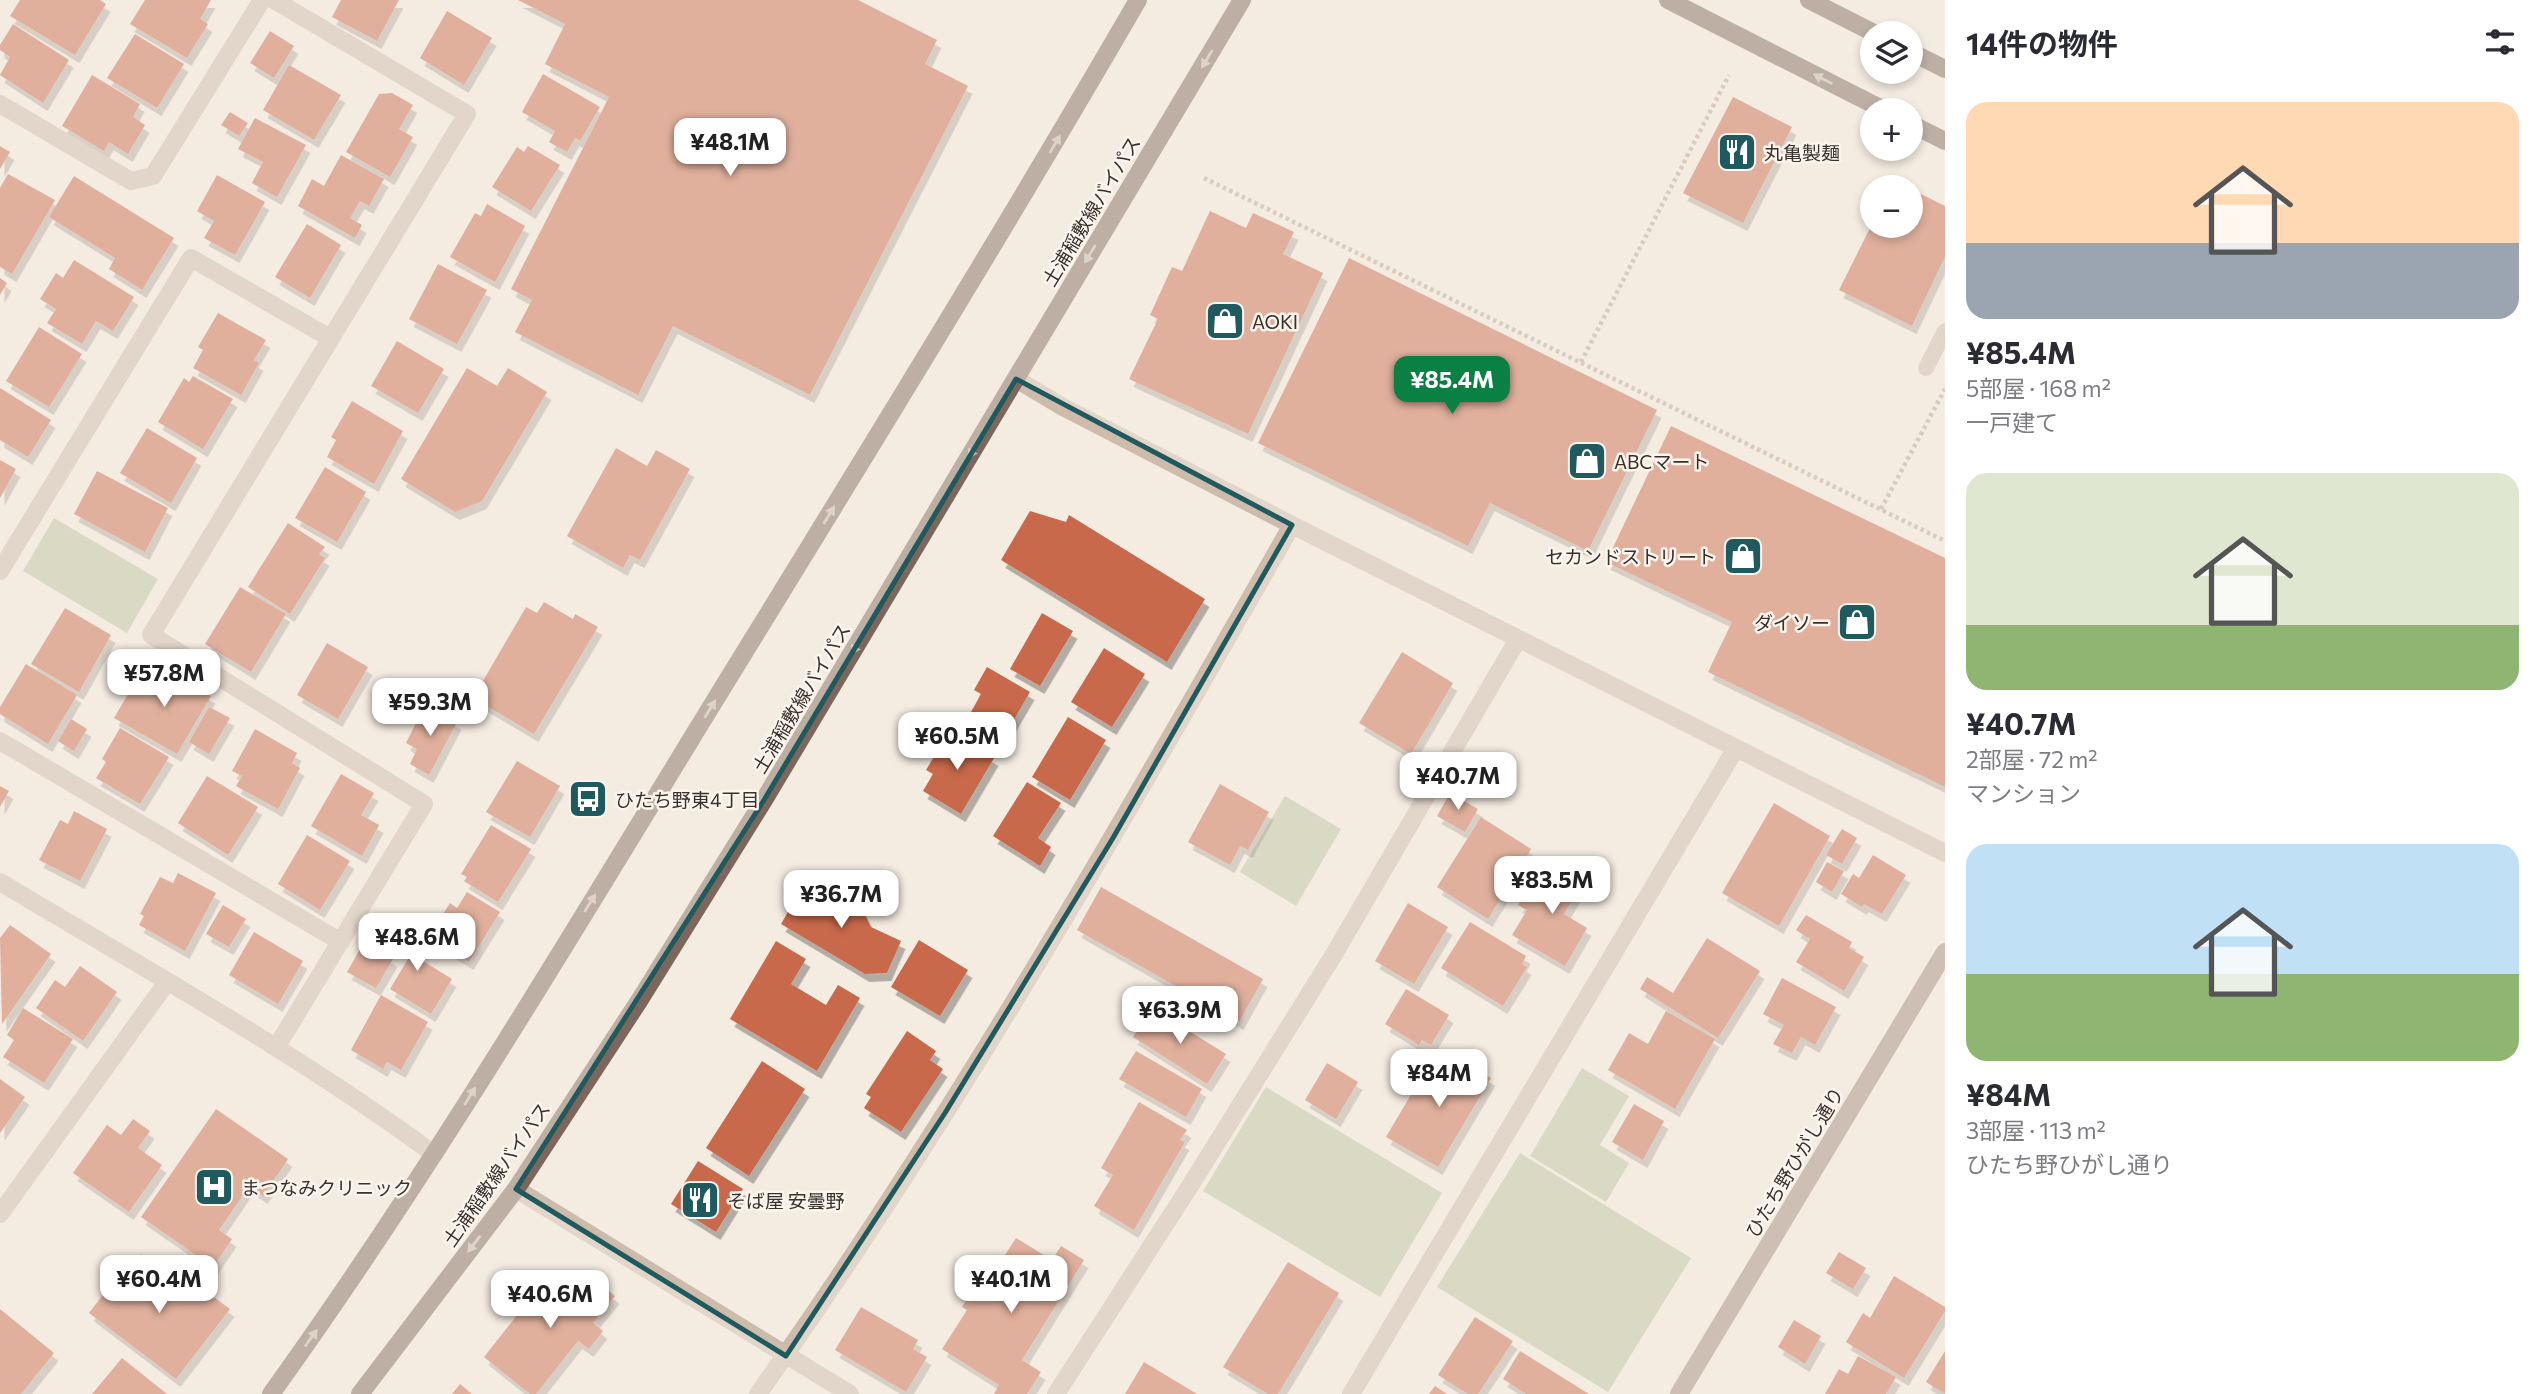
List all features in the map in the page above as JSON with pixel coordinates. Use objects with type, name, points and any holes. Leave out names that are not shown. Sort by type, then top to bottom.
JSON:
[{"type":"main road","points":[[271,1394],[331,1310],[435,1154],[1020,203],[1138,0]]},
{"type":"main road","name":"土浦稲敷線バイパス","points":[[360,1394],[516,1189],[639,1001],[764,800],[1242,0]]},
{"type":"main road","points":[[1668,0],[1860,98]]},
{"type":"main road","points":[[1809,0],[1860,26]]},
{"type":"main road","points":[[1923,58],[1945,69]]},
{"type":"main road","points":[[1923,130],[1945,142]]},
{"type":"street","points":[[0,104],[131,181],[153,176],[262,0]]},
{"type":"street","points":[[274,0],[467,114],[151,635],[424,804],[277,1046]]},
{"type":"street","points":[[0,571],[191,258],[330,338]]},
{"type":"street","points":[[1016,379],[1063,407],[1292,525],[1945,853]]},
{"type":"street","points":[[758,1394],[786,1356],[945,1113],[1113,838],[1292,525]]},
{"type":"street","points":[[1056,1394],[1333,956],[1518,639]]},
{"type":"street","points":[[0,741],[341,942]]},
{"type":"street","points":[[1351,1394],[1736,748]]},
{"type":"street","points":[[0,882],[277,1046],[362,1101],[435,1154]]},
{"type":"street","name":"ひたち野ひがし通り","points":[[1679,1394],[1945,952]]},
{"type":"street","points":[[0,1214],[167,982]]},
{"type":"street","points":[[516,1189],[849,1394]]},
{"type":"lane","points":[[1926,368],[1945,331]]},
{"type":"path","points":[[1581,362],[1729,75]]},
{"type":"path","points":[[1204,178],[1945,541]]},
{"type":"path","points":[[1881,509],[1945,389]]},
{"type":"highlighted area","points":[[1016,379],[1292,525],[1113,838],[945,1113],[786,1356],[516,1189],[764,800]]},
{"type":"green space","points":[[54,518],[158,579],[127,633],[23,571]]},
{"type":"green space","points":[[1285,796],[1341,829],[1296,906],[1240,872]]},
{"type":"green space","points":[[1582,1068],[1629,1096],[1600,1145],[1629,1163],[1606,1202],[1530,1156]]},
{"type":"green space","points":[[1266,1087],[1442,1193],[1380,1297],[1203,1191]]},
{"type":"green space","points":[[1520,1153],[1691,1258],[1608,1392],[1437,1287]]},
{"type":"building","points":[[20,0],[100,0],[106,4],[75,55],[10,16]]},
{"type":"building","points":[[145,0],[211,0],[200,19],[208,24],[187,58],[130,24]]},
{"type":"building","points":[[341,0],[399,0],[377,41],[332,17]]},
{"type":"building","points":[[518,0],[858,0],[937,40],[925,64],[968,86],[810,395],[673,326],[638,395],[515,332],[532,300],[511,289],[609,97],[545,64],[565,24]]},
{"type":"building","points":[[447,11],[492,38],[464,85],[420,58]]},
{"type":"building","points":[[13,24],[69,60],[43,103],[0,75],[10,57],[0,50],[0,45]]},
{"type":"building","points":[[270,31],[294,46],[274,78],[250,63]]},
{"type":"building","points":[[135,34],[184,64],[157,108],[107,78]]},
{"type":"building","points":[[289,65],[341,95],[314,140],[263,110]]},
{"type":"building","points":[[543,74],[600,107],[580,141],[575,138],[567,152],[549,142],[555,131],[522,112]]},
{"type":"building","points":[[92,75],[140,104],[133,117],[145,125],[128,154],[109,142],[104,151],[62,126]]},
{"type":"building","points":[[392,93],[413,105],[399,129],[413,137],[390,177],[346,152],[379,94]]},
{"type":"building","points":[[1733,97],[1792,127],[1743,223],[1683,193]]},
{"type":"building","points":[[230,112],[248,123],[239,136],[221,125]]},
{"type":"building","points":[[255,118],[306,145],[277,197],[252,183],[263,162],[238,149]]},
{"type":"building","points":[[0,146],[10,152],[0,169]]},
{"type":"building","points":[[528,146],[560,165],[531,211],[492,187],[517,147],[524,152]]},
{"type":"building","points":[[341,155],[384,179],[369,206],[360,201],[350,218],[362,225],[355,238],[298,206],[312,179],[324,186]]},
{"type":"building","points":[[8,174],[55,200],[12,274],[0,267],[0,188]]},
{"type":"building","points":[[217,175],[265,202],[235,255],[204,238],[214,221],[197,211]]},
{"type":"building","points":[[74,176],[174,238],[142,290],[109,269],[115,258],[49,217]]},
{"type":"building","points":[[1923,195],[1945,206],[1945,257],[1912,326],[1839,290],[1865,238],[1923,238]]},
{"type":"building","points":[[487,204],[525,226],[495,282],[450,257],[475,213],[481,216]]},
{"type":"building","points":[[1210,211],[1246,228],[1253,213],[1294,232],[1283,254],[1323,273],[1248,434],[1129,379],[1158,319],[1150,315],[1172,267],[1182,271]]},
{"type":"building","points":[[307,224],[341,245],[310,298],[275,277]]},
{"type":"building","points":[[1349,258],[1657,410],[1588,551],[1490,503],[1468,546],[1258,443]]},
{"type":"building","points":[[74,260],[134,297],[113,331],[96,321],[82,344],[47,323],[56,309],[40,299],[56,273],[63,278]]},
{"type":"building","points":[[438,264],[487,290],[457,344],[409,319]]},
{"type":"building","points":[[0,278],[7,283],[0,295]]},
{"type":"building","points":[[218,313],[266,340],[254,360],[259,363],[241,395],[193,368],[203,350],[198,347]]},
{"type":"building","points":[[39,327],[82,354],[49,407],[6,381]]},
{"type":"building","points":[[397,341],[444,369],[418,413],[371,386]]},
{"type":"building","points":[[467,368],[497,386],[508,368],[547,392],[482,501],[455,512],[401,479]]},
{"type":"building","points":[[193,376],[233,399],[203,449],[158,422],[184,378],[189,382]]},
{"type":"building","points":[[0,388],[51,420],[28,457],[0,440]]},
{"type":"building","points":[[352,401],[403,431],[374,484],[327,457],[336,440],[331,437]]},
{"type":"building","points":[[1671,426],[1945,558],[1945,787],[1708,672],[1732,622],[1606,562]]},
{"type":"building","points":[[147,428],[197,458],[171,503],[120,473]]},
{"type":"building","points":[[616,448],[647,466],[656,450],[690,469],[640,560],[630,555],[623,568],[567,536]]},
{"type":"building","points":[[0,460],[16,469],[0,498]]},
{"type":"building","points":[[325,467],[366,492],[337,542],[295,518]]},
{"type":"building","points":[[97,471],[168,508],[145,552],[74,514]]},
{"type":"building","points":[[1030,511],[1066,522],[1069,515],[1205,599],[1167,662],[1001,560]]},
{"type":"building","points":[[288,523],[325,547],[319,554],[325,558],[290,614],[248,587]]},
{"type":"building","points":[[240,587],[286,614],[251,672],[205,644]]},
{"type":"building","points":[[544,602],[573,619],[575,614],[598,627],[534,734],[473,698],[526,607],[537,613]]},
{"type":"building","points":[[65,608],[111,635],[79,692],[31,664]]},
{"type":"building","points":[[1042,613],[1073,631],[1040,686],[1010,669]]},
{"type":"building","points":[[327,643],[368,667],[338,719],[297,695]]},
{"type":"building","points":[[1104,648],[1145,674],[1112,727],[1071,702]]},
{"type":"building","points":[[1402,652],[1453,683],[1411,754],[1359,723]]},
{"type":"building","points":[[26,664],[77,695],[48,744],[0,714],[0,707]]},
{"type":"building","points":[[161,666],[211,696],[177,754],[114,718],[137,679],[149,687]]},
{"type":"building","points":[[987,667],[1030,692],[1001,742],[966,721],[981,694],[974,690]]},
{"type":"building","points":[[425,705],[457,722],[429,775],[410,764],[417,749],[406,743]]},
{"type":"building","points":[[209,707],[230,718],[209,754],[189,742]]},
{"type":"building","points":[[1068,717],[1106,740],[1070,800],[1032,777]]},
{"type":"building","points":[[71,719],[87,729],[74,751],[58,741]]},
{"type":"building","points":[[120,728],[169,757],[140,804],[96,778],[106,762],[102,759]]},
{"type":"building","points":[[255,729],[297,753],[292,763],[300,768],[278,809],[236,786],[242,776],[232,771]]},
{"type":"building","points":[[949,732],[994,758],[961,814],[923,791],[933,774],[926,770]]},
{"type":"building","points":[[517,761],[560,786],[530,837],[486,812]]},
{"type":"building","points":[[341,774],[374,793],[361,815],[379,825],[362,856],[311,826]]},
{"type":"building","points":[[207,776],[258,807],[228,855],[178,823]]},
{"type":"building","points":[[1027,782],[1061,803],[1038,838],[1051,847],[1040,866],[993,836]]},
{"type":"building","points":[[1220,784],[1269,812],[1248,850],[1240,846],[1230,865],[1188,842]]},
{"type":"building","points":[[0,786],[9,791],[0,807]]},
{"type":"building","points":[[1450,793],[1478,809],[1465,832],[1437,816]]},
{"type":"building","points":[[1774,803],[1830,836],[1779,926],[1722,893]]},
{"type":"building","points":[[74,811],[107,829],[80,881],[39,860],[60,820],[68,824]]},
{"type":"building","points":[[1481,817],[1531,849],[1488,919],[1437,887]]},
{"type":"building","points":[[491,825],[531,849],[498,902],[464,881],[467,877],[461,874]]},
{"type":"building","points":[[1842,829],[1857,838],[1842,864],[1826,855]]},
{"type":"building","points":[[307,835],[350,861],[320,910],[278,884]]},
{"type":"building","points":[[1873,855],[1906,875],[1882,914],[1864,904],[1862,907],[1841,894],[1853,874],[1859,878]]},
{"type":"building","points":[[1556,861],[1585,879],[1564,914],[1587,928],[1565,966],[1512,935],[1527,910],[1518,905],[1526,892],[1534,897]]},
{"type":"building","points":[[1827,862],[1844,871],[1832,892],[1816,882]]},
{"type":"building","points":[[178,873],[216,893],[185,951],[139,925],[144,916],[140,914],[160,877],[173,883]]},
{"type":"building","points":[[803,886],[808,889],[835,888],[853,897],[871,927],[901,941],[887,973],[865,974],[781,924]]},
{"type":"building","points":[[1101,887],[1263,979],[1239,1022],[1077,930]]},
{"type":"building","points":[[467,892],[500,912],[469,962],[429,937],[450,903],[457,908]]},
{"type":"building","points":[[1408,903],[1448,927],[1414,984],[1375,961]]},
{"type":"building","points":[[223,905],[246,919],[229,947],[206,934]]},
{"type":"building","points":[[1806,915],[1852,942],[1849,948],[1864,957],[1844,991],[1796,962],[1810,939],[1796,930]]},
{"type":"building","points":[[393,922],[422,940],[413,955],[452,979],[431,1014],[390,989],[411,954],[383,937]]},
{"type":"building","points":[[1470,922],[1526,956],[1522,964],[1527,967],[1503,1006],[1441,968]]},
{"type":"building","points":[[10,925],[51,954],[2,1024],[0,938]]},
{"type":"building","points":[[254,932],[303,961],[278,1004],[229,975]]},
{"type":"building","points":[[1707,938],[1760,971],[1718,1038],[1640,989],[1647,977],[1673,993]]},
{"type":"building","points":[[919,940],[968,970],[940,1016],[891,987]]},
{"type":"building","points":[[776,941],[806,959],[791,984],[826,1005],[838,985],[860,998],[817,1071],[730,1019]]},
{"type":"building","points":[[364,942],[393,959],[376,988],[347,972]]},
{"type":"building","points":[[80,966],[117,992],[83,1041],[36,1008],[55,980],[65,987]]},
{"type":"building","points":[[1782,978],[1836,1007],[1815,1045],[1801,1037],[1792,1053],[1773,1044],[1784,1025],[1763,1014]]},
{"type":"building","points":[[1406,989],[1449,1015],[1431,1045],[1422,1040],[1419,1045],[1385,1024]]},
{"type":"building","points":[[381,995],[428,1022],[401,1070],[387,1062],[383,1069],[351,1050]]},
{"type":"building","points":[[23,1008],[73,1039],[44,1083],[3,1057],[14,1040],[7,1035]]},
{"type":"building","points":[[1152,1008],[1226,1054],[1207,1084],[1133,1037]]},
{"type":"building","points":[[1666,1011],[1715,1039],[1675,1109],[1608,1070],[1629,1033],[1648,1044]]},
{"type":"building","points":[[907,1031],[936,1051],[930,1060],[943,1069],[901,1132],[864,1108],[871,1097],[866,1094]]},
{"type":"building","points":[[1136,1051],[1202,1089],[1186,1117],[1119,1079]]},
{"type":"building","points":[[1446,1051],[1491,1078],[1438,1167],[1386,1137],[1422,1076],[1428,1080]]},
{"type":"building","points":[[762,1061],[805,1089],[749,1176],[706,1148]]},
{"type":"building","points":[[1327,1063],[1358,1082],[1336,1119],[1305,1100]]},
{"type":"building","points":[[0,1079],[25,1097],[0,1133]]},
{"type":"building","points":[[1139,1102],[1187,1130],[1180,1140],[1185,1142],[1134,1230],[1094,1206],[1113,1175],[1101,1168]]},
{"type":"building","points":[[1634,1104],[1664,1121],[1643,1160],[1612,1142]]},
{"type":"building","points":[[216,1109],[288,1159],[263,1196],[249,1186],[219,1230],[232,1239],[213,1267],[141,1217]]},
{"type":"building","points":[[133,1119],[150,1131],[138,1148],[162,1165],[129,1212],[73,1173],[107,1125],[121,1135]]},
{"type":"building","points":[[698,1161],[743,1189],[716,1232],[671,1204]]},
{"type":"building","points":[[1016,1238],[1052,1260],[1061,1246],[1084,1260],[1022,1360],[1041,1372],[1027,1394],[994,1394],[999,1385],[942,1349],[967,1310],[962,1307],[984,1270],[992,1275]]},
{"type":"building","points":[[1839,1252],[1866,1268],[1853,1289],[1826,1273]]},
{"type":"building","points":[[141,1254],[189,1291],[195,1283],[230,1309],[176,1379],[89,1313],[128,1262],[133,1265]]},
{"type":"building","points":[[1288,1262],[1339,1293],[1278,1394],[1268,1394],[1223,1367]]},
{"type":"building","points":[[571,1274],[597,1281],[615,1296],[593,1323],[603,1331],[589,1349],[578,1341],[536,1394],[530,1394],[484,1357],[544,1281]]},
{"type":"building","points":[[1894,1276],[1945,1307],[1904,1378],[1846,1342],[1863,1313],[1870,1318]]},
{"type":"building","points":[[861,1307],[918,1340],[913,1349],[927,1357],[906,1392],[835,1350]]},
{"type":"building","points":[[0,1309],[54,1353],[21,1394],[0,1394]]},
{"type":"building","points":[[1475,1317],[1513,1341],[1478,1394],[1468,1394],[1438,1375]]},
{"type":"building","points":[[1794,1320],[1821,1336],[1805,1364],[1778,1347]]},
{"type":"building","points":[[1520,1351],[1589,1394],[1526,1394],[1503,1379]]},
{"type":"building","points":[[1945,1351],[1945,1394],[1926,1382]]},
{"type":"building","points":[[1858,1356],[1896,1377],[1886,1394],[1825,1394],[1839,1369],[1848,1374]]},
{"type":"building","points":[[122,1358],[167,1394],[92,1394]]},
{"type":"building","points":[[1144,1362],[1197,1394],[1125,1394]]},
{"type":"building","points":[[460,1384],[472,1394],[452,1394]]},
{"type":"building","points":[[1435,1386],[1447,1394],[1429,1394]]},
{"type":"place","name":"丸亀製麺","points":[[1737,152]]},
{"type":"place","name":"AOKI","points":[[1225,321]]},
{"type":"place","name":"ABCマート","points":[[1587,461]]},
{"type":"place","name":"セカンドストリート","points":[[1743,556]]},
{"type":"place","name":"ダイソー","points":[[1857,622]]},
{"type":"place","name":"ひたち野東4丁目","points":[[588,799]]},
{"type":"place","name":"まつなみクリニック","points":[[214,1187]]},
{"type":"place","name":"そば屋 安曇野","points":[[700,1200]]}]
